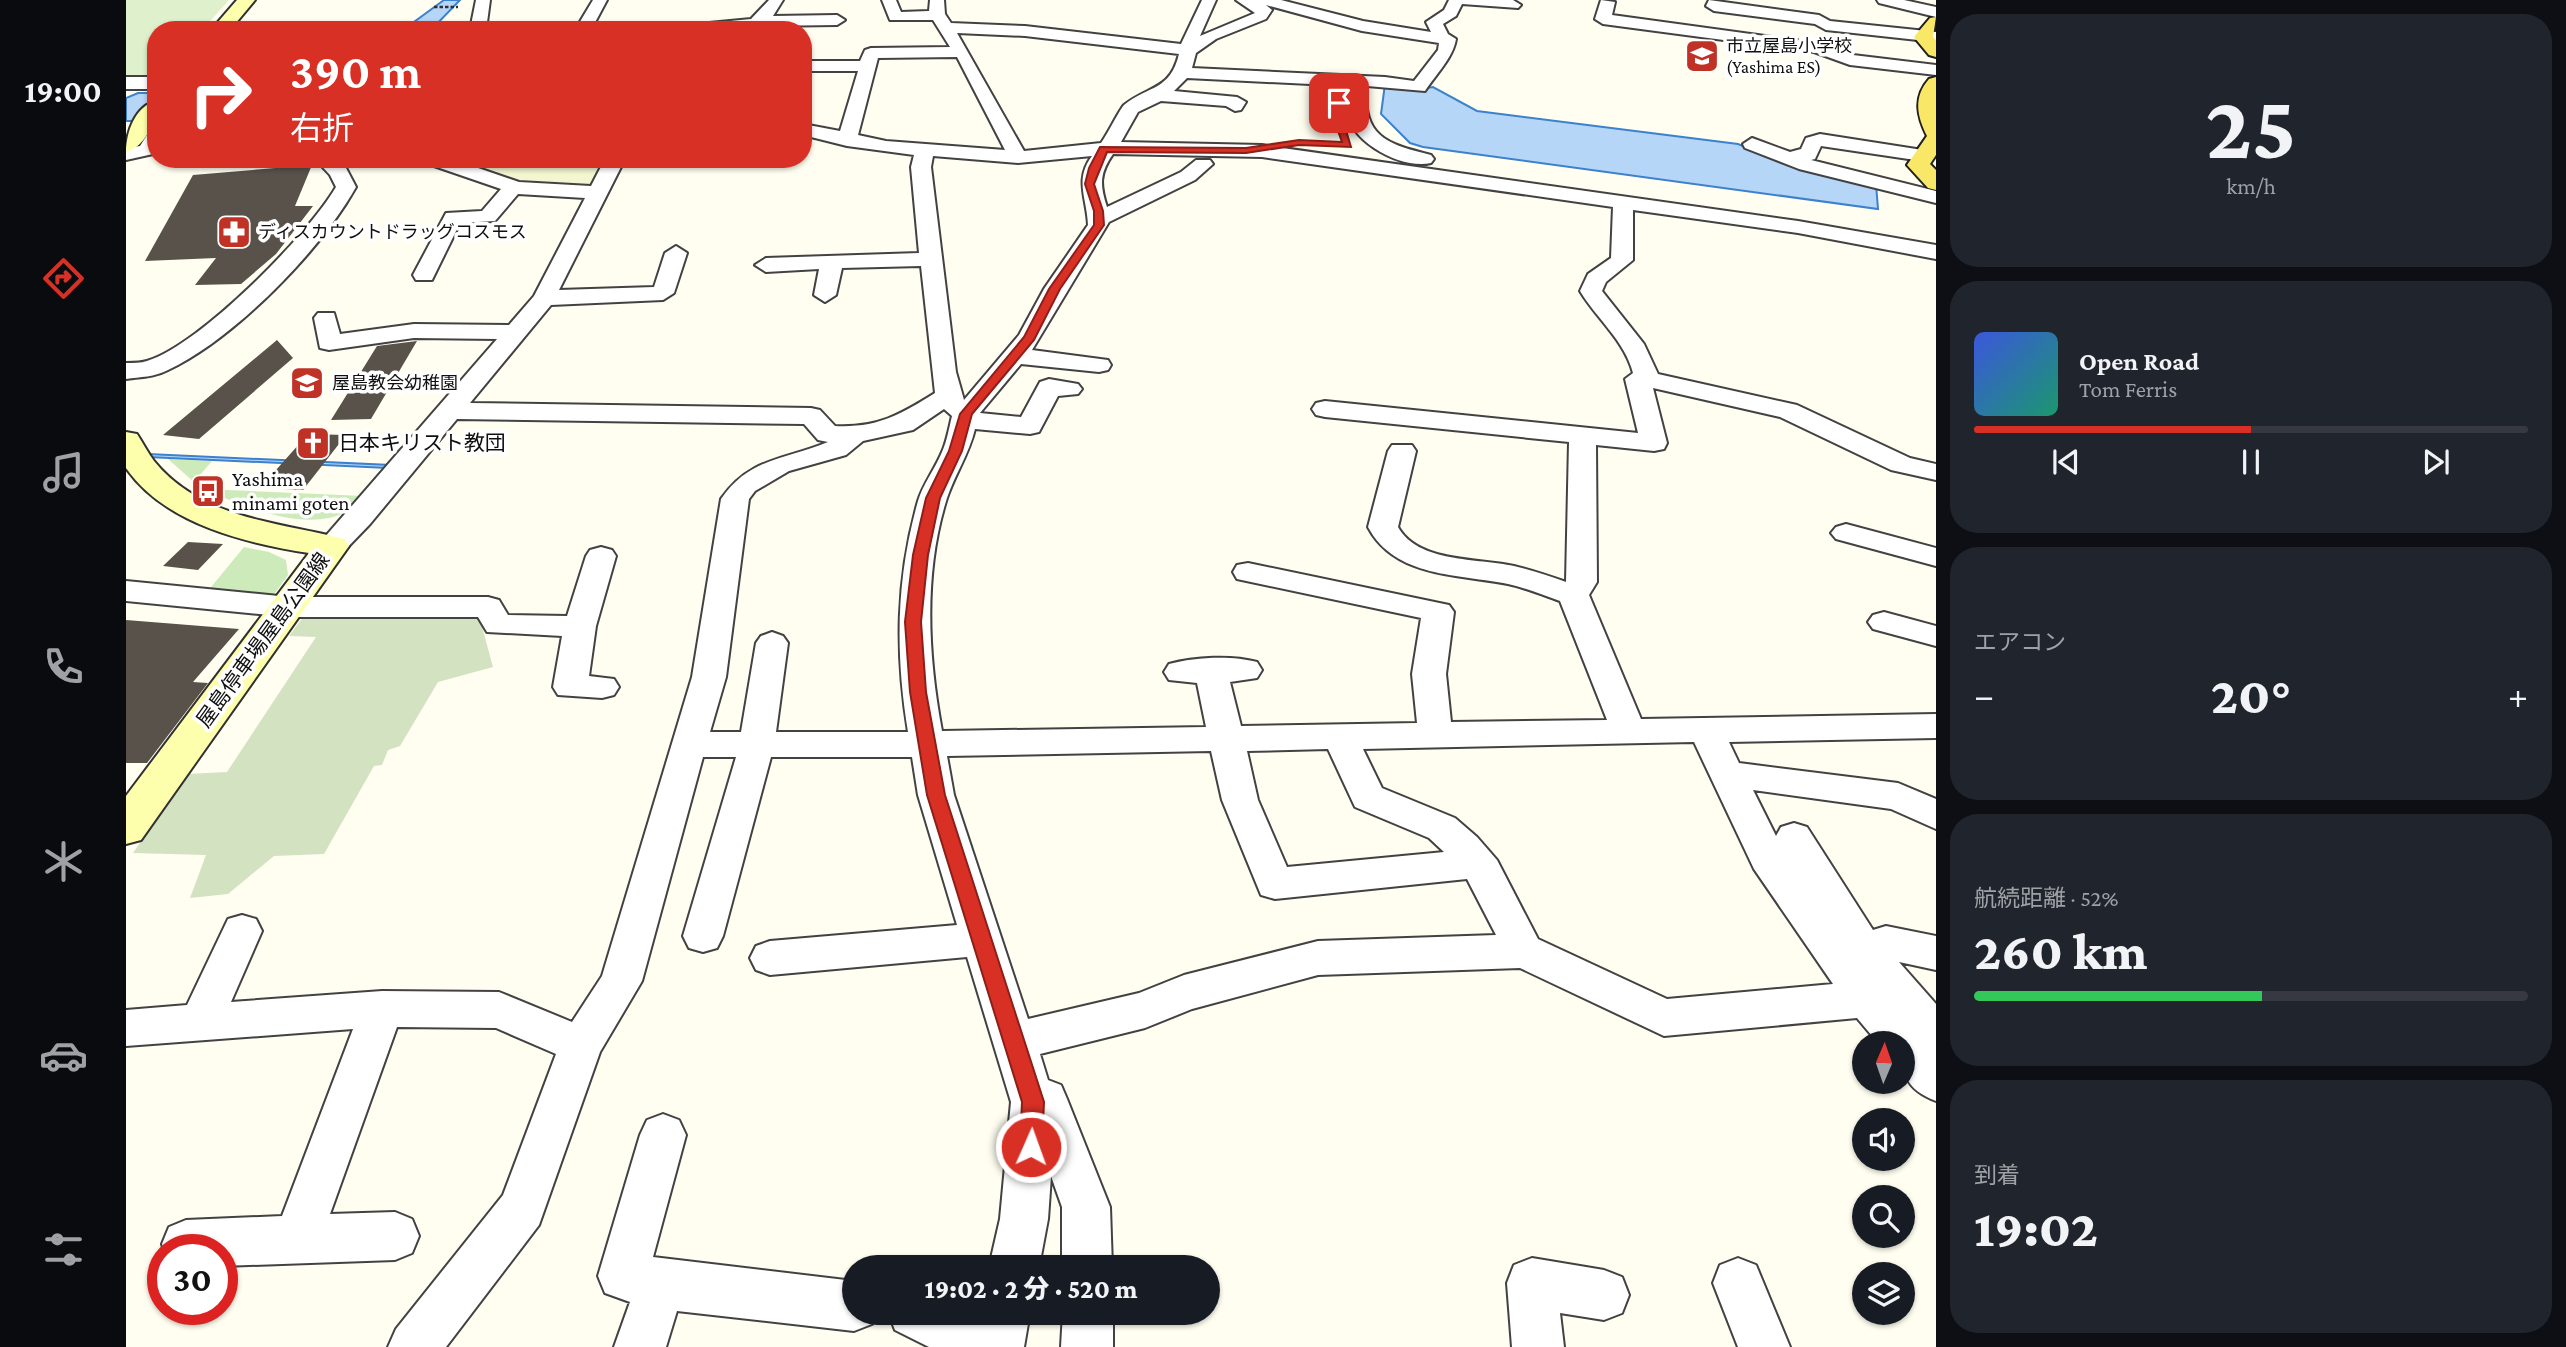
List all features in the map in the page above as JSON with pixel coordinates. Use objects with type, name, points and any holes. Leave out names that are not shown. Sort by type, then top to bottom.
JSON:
[{"type":"main road","points":[[228,21],[246,0]]},
{"type":"main road","points":[[1932,42],[1936,22]]},
{"type":"main road","points":[[1936,83],[1930,88],[1927,101],[1931,147],[1918,165],[1936,183]]},
{"type":"main road","points":[[126,145],[147,126]]},
{"type":"main road","name":"屋島停車場屋島公園線","points":[[126,441],[141,467],[158,484],[202,511],[290,540],[332,546],[126,828]]},
{"type":"street","points":[[480,21],[483,0]]},
{"type":"street","points":[[588,21],[600,0]]},
{"type":"street","points":[[763,21],[776,0]]},
{"type":"street","points":[[888,0],[895,17],[941,15],[1025,31],[1190,43],[1261,16],[1264,10],[1242,0]]},
{"type":"street","points":[[959,410],[1030,338],[1055,289],[1084,251],[1099,225],[1090,184],[1093,168],[1123,125],[1130,109],[1158,95],[1183,73],[1190,43],[1209,0]]},
{"type":"street","points":[[1183,73],[1359,83],[1385,82],[1419,87],[1434,62],[1446,52],[1448,39],[1442,37],[1362,26],[1264,0]]},
{"type":"street","points":[[1442,37],[1434,22],[1451,13],[1456,0]]},
{"type":"street","points":[[1466,0],[1513,5]]},
{"type":"street","points":[[1716,0],[1714,6],[1819,20],[1825,26],[1932,42]]},
{"type":"street","points":[[1740,0],[1820,10],[1819,20]]},
{"type":"street","points":[[1884,0],[1936,12]]},
{"type":"street","points":[[1607,2],[1603,19],[1817,48],[1850,60],[1936,70]]},
{"type":"street","points":[[941,15],[1018,157]]},
{"type":"street","points":[[763,21],[837,20]]},
{"type":"street","points":[[1163,35],[1190,43]]},
{"type":"street","points":[[847,140],[871,54],[961,52]]},
{"type":"street","points":[[812,66],[867,66]]},
{"type":"street","points":[[126,83],[147,83]]},
{"type":"street","points":[[1336,114],[1339,103],[1359,83]]},
{"type":"street","points":[[1359,83],[1355,114],[1373,136],[1386,146],[1421,159],[1898,225]]},
{"type":"street","points":[[1158,95],[1237,102],[1235,106]]},
{"type":"street","points":[[812,131],[847,140],[925,150],[1018,157],[1104,149],[1246,150],[1623,202],[1895,243],[1936,252]]},
{"type":"street","points":[[1797,155],[1808,155],[1813,142],[1820,139],[1931,147]]},
{"type":"street","points":[[1246,150],[1299,142],[1348,145],[1413,163],[1497,170]]},
{"type":"street","points":[[1752,144],[1806,165],[1936,197]]},
{"type":"street","points":[[126,154],[146,150],[147,145]]},
{"type":"street","points":[[925,150],[921,167],[932,259],[959,410],[956,451],[933,498],[920,555],[913,622],[918,692],[936,795],[979,939],[1033,1102],[1024,1219],[1016,1255]]},
{"type":"street","points":[[1099,219],[1188,176],[1203,164]]},
{"type":"street","points":[[126,371],[157,367],[187,350],[259,288],[308,241],[332,213],[346,187],[334,168]]},
{"type":"street","points":[[458,168],[513,187],[552,192],[598,193]]},
{"type":"street","points":[[332,546],[360,518],[544,298],[610,168]]},
{"type":"street","points":[[424,275],[453,217],[488,217],[513,187]]},
{"type":"street","points":[[1623,202],[1622,260],[1596,279],[1591,291],[1636,349],[1645,364],[1647,380]]},
{"type":"street","points":[[544,298],[663,293],[676,253]]},
{"type":"street","points":[[766,264],[932,259]]},
{"type":"street","points":[[825,295],[832,262]]},
{"type":"street","points":[[326,318],[329,343],[414,331],[516,332]]},
{"type":"street","points":[[1015,356],[1099,365]]},
{"type":"street","points":[[1325,410],[1654,443],[1639,379],[1788,411],[1901,464],[1936,472]]},
{"type":"street","points":[[450,411],[811,416],[827,434],[854,435],[959,410],[1030,426],[1049,387],[1069,389]]},
{"type":"street","points":[[414,1347],[522,1209],[581,1045],[621,981],[709,677],[735,499],[757,476],[779,465],[836,449],[854,435]]},
{"type":"street","points":[[1573,595],[1582,582],[1582,437]]},
{"type":"street","points":[[1402,451],[1383,527],[1385,537],[1403,550],[1448,566],[1507,574],[1573,595]]},
{"type":"street","points":[[1846,533],[1936,557]]},
{"type":"street","points":[[601,556],[580,626],[570,687],[602,687]]},
{"type":"street","points":[[1248,572],[1438,612],[1429,674],[1435,735]]},
{"type":"street","points":[[126,592],[289,607],[488,607],[498,625],[580,626]]},
{"type":"street","points":[[1573,595],[1629,732]]},
{"type":"street","points":[[1884,622],[1936,636]]},
{"type":"street","points":[[703,936],[757,745],[772,643]]},
{"type":"street","points":[[1213,671],[1240,800],[1276,884],[1477,863]]},
{"type":"street","points":[[691,745],[927,744],[1936,726]]},
{"type":"street","points":[[1706,730],[1768,859],[1848,951],[1936,1035]]},
{"type":"street","points":[[1339,736],[1368,797],[1442,828],[1477,863],[1524,951]]},
{"type":"street","points":[[1727,774],[1898,796],[1936,815]]},
{"type":"street","points":[[1794,837],[1848,951],[1867,999],[1936,1081]]},
{"type":"street","points":[[200,1023],[242,931]]},
{"type":"street","points":[[770,958],[979,939]]},
{"type":"street","points":[[1848,951],[1886,943],[1936,953]]},
{"type":"street","points":[[1012,1042],[1145,1010],[1184,993],[1318,958],[1524,951],[1664,1018],[1867,999]]},
{"type":"street","points":[[126,1028],[382,1009],[499,1010],[581,1045]]},
{"type":"street","points":[[297,1239],[382,1009]]},
{"type":"street","points":[[1033,1102],[1045,1099],[1086,1207],[1087,1255]]},
{"type":"street","points":[[663,1135],[623,1276],[661,1284],[842,1305]]},
{"type":"street","points":[[238,1242],[395,1236]]},
{"type":"street","points":[[1538,1347],[1532,1283],[1604,1295]]},
{"type":"street","points":[[1738,1283],[1764,1347]]},
{"type":"street","points":[[640,1347],[661,1284]]},
{"type":"street","points":[[939,1325],[984,1347]]},
{"type":"street","points":[[998,1347],[1002,1325]]},
{"type":"street","points":[[1087,1347],[1088,1325]]},
{"type":"path","points":[[441,0],[434,7],[458,7]]},
{"type":"green space","points":[[126,0],[229,0],[210,21],[147,21],[147,76],[126,75]]},
{"type":"green space","points":[[482,168],[606,168],[597,186],[531,187],[481,173]]},
{"type":"green space","points":[[168,459],[212,461],[194,482]]},
{"type":"green space","points":[[204,489],[364,496],[348,511],[313,520],[275,515]]},
{"type":"green space","points":[[244,547],[269,552],[286,560],[288,575],[272,597],[207,592]]},
{"type":"green space","points":[[478,612],[493,667],[438,682],[400,746],[388,750],[382,765],[374,766],[324,854],[274,856],[228,894],[190,898],[206,855],[133,853],[187,774],[227,772],[316,637],[289,636],[306,613]]},
{"type":"water","points":[[444,0],[460,0],[440,21],[415,21]]},
{"type":"water","points":[[1385,84],[1419,89],[1433,87],[1477,111],[1738,144],[1782,162],[1876,184],[1878,209],[1423,147],[1410,143],[1381,114]]},
{"type":"water","points":[[147,93],[147,121],[126,121],[126,98]]},
{"type":"water","points":[[126,453],[390,465],[388,468],[126,456]]},
{"type":"building","points":[[311,168],[295,206],[313,206],[276,254],[241,284],[195,285],[216,258],[145,261],[193,175]]},
{"type":"building","points":[[277,340],[293,358],[199,439],[163,435]]},
{"type":"building","points":[[417,341],[371,419],[331,420],[377,346]]},
{"type":"building","points":[[308,434],[346,435],[303,490],[260,488]]},
{"type":"building","points":[[188,542],[223,544],[198,570],[163,566]]},
{"type":"building","points":[[126,620],[239,629],[193,682],[208,683],[147,763],[126,763]]},
{"type":"place","name":"市立屋島小学校 (Yashima ES)","points":[[1702,56]]},
{"type":"place","name":"ディスカウントドラッグコスモス","points":[[234,232]]},
{"type":"place","name":"屋島教会幼稚園","points":[[307,383]]},
{"type":"place","name":"日本キリスト教団","points":[[313,443]]},
{"type":"place","name":"Yashima minami goten","points":[[208,491]]},
{"type":"route","points":[[1031,1147],[1033,1102],[979,939],[936,795],[918,692],[913,622],[920,555],[933,498],[956,451],[966,414],[1030,338],[1055,289],[1084,251],[1099,225],[1090,184],[1093,168],[1104,149],[1246,150],[1299,142],[1348,145],[1336,114],[1339,103]]}]
